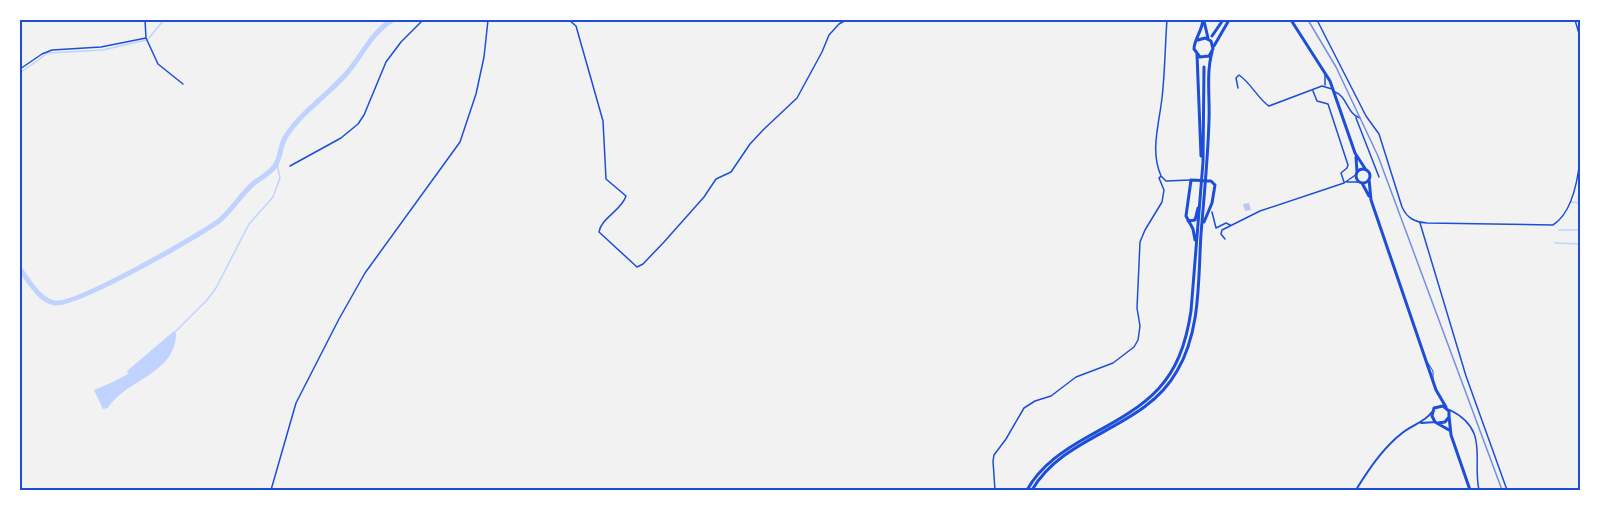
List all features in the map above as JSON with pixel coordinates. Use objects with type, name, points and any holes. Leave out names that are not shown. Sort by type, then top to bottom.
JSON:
[{"type":"main road","points":[[1203,20],[1213,47]]},
{"type":"main road","points":[[1203,20],[1194,47],[1197,54],[1206,179]]},
{"type":"main road","points":[[1211,38],[1223,20]]},
{"type":"main road","points":[[1030,490],[1044,473],[1070,451],[1130,419],[1149,405],[1159,396],[1177,372],[1186,352],[1196,311],[1206,179],[1209,74],[1213,47],[1229,20]]},
{"type":"main road","points":[[1291,20],[1335,92],[1355,153],[1357,174],[1371,200],[1436,390],[1449,415],[1451,435]]},
{"type":"main road","points":[[1198,40],[1211,38]]},
{"type":"main road","points":[[1197,54],[1205,57],[1212,52]]},
{"type":"main road","points":[[1188,221],[1195,220],[1206,179],[1204,67]]},
{"type":"main road","points":[[1355,153],[1369,173],[1371,200]]},
{"type":"main road","points":[[1357,174],[1360,170],[1366,170]]},
{"type":"main road","points":[[1196,248],[1194,232],[1186,216],[1191,180],[1206,179],[1215,185],[1213,201],[1202,227]]},
{"type":"main road","points":[[1360,182],[1369,179]]},
{"type":"main road","points":[[1204,197],[1208,204],[1213,201]]},
{"type":"main road","points":[[1030,490],[1042,469],[1055,458],[1069,447],[1128,415],[1146,402],[1163,385],[1182,352],[1188,332],[1200,202]]},
{"type":"main road","points":[[1436,390],[1437,400],[1432,418],[1447,428],[1451,435],[1470,490]]},
{"type":"main road","points":[[1433,410],[1440,405],[1446,408]]},
{"type":"main road","points":[[1437,423],[1445,422],[1449,415]]},
{"type":"street","points":[[145,20],[146,38],[158,64],[183,84]]},
{"type":"street","points":[[290,166],[340,138],[358,124],[386,62],[401,42],[423,20]]},
{"type":"street","points":[[271,490],[290,420],[319,356],[365,273],[452,154],[463,135],[476,94],[484,57],[488,20]]},
{"type":"street","points":[[569,20],[576,26],[603,122],[605,177],[626,196],[625,200],[599,227],[599,232],[637,267],[643,264],[664,242],[704,197],[716,179],[731,172],[763,130],[798,98],[829,35],[846,20]]},
{"type":"street","points":[[995,490],[994,455],[1024,408],[1035,401],[1051,396],[1076,377],[1113,363],[1134,347],[1138,340],[1140,326],[1137,308],[1141,237],[1164,197],[1159,178],[1161,176],[1155,139],[1162,101],[1167,20]]},
{"type":"street","points":[[1317,20],[1366,116],[1380,136],[1388,168],[1403,209],[1410,218],[1420,222],[1555,224],[1577,186],[1581,158]]},
{"type":"street","points":[[1575,20],[1581,37]]},
{"type":"street","points":[[20,69],[52,50],[101,47],[146,38]]},
{"type":"street","points":[[1321,66],[1326,80],[1326,84],[1322,87]]},
{"type":"street","points":[[1239,88],[1236,78],[1239,75],[1269,106],[1322,87],[1328,87],[1341,94],[1356,117],[1356,123],[1379,177]]},
{"type":"street","points":[[1313,90],[1318,102],[1328,104],[1348,165],[1341,172],[1344,183]]},
{"type":"street","points":[[1356,117],[1366,116]]},
{"type":"street","points":[[1344,183],[1357,174]]},
{"type":"street","points":[[1161,176],[1166,181],[1191,180]]},
{"type":"street","points":[[1225,239],[1221,231],[1273,206],[1344,183],[1360,182]]},
{"type":"street","points":[[1212,212],[1215,227],[1226,223],[1231,225]]},
{"type":"street","points":[[1420,222],[1466,376],[1507,490]]},
{"type":"street","points":[[1446,408],[1457,414],[1469,426],[1477,442],[1479,490]]},
{"type":"street","points":[[1356,490],[1392,442],[1403,431],[1427,418],[1433,410]]},
{"type":"street","points":[[1449,415],[1457,414]]},
{"type":"street","points":[[1415,425],[1428,422],[1437,423]]},
{"type":"water","points":[[174,331],[176,332],[174,346],[160,367],[126,390],[108,408],[103,409],[94,390],[128,374],[127,371]]},
{"type":"building","points":[[1249,203],[1251,210],[1245,211],[1243,204]]},
{"type":"waterway","points":[[148,39],[164,20]]},
{"type":"waterway","points":[[20,269],[44,298],[55,303],[67,301],[87,294],[138,269],[220,220],[249,187],[273,169],[284,140],[292,127],[339,82],[372,38],[392,20]]},
{"type":"waterway","points":[[20,73],[48,53],[103,50],[146,40]]},
{"type":"waterway","points":[[176,331],[216,288],[249,224],[273,197],[280,178],[277,163]]},
{"type":"waterway","points":[[1571,202],[1580,203]]},
{"type":"waterway","points":[[1559,230],[1580,230]]},
{"type":"waterway","points":[[1555,243],[1580,244]]},
{"type":"railway","points":[[1308,20],[1336,67],[1378,156],[1502,490]]}]
